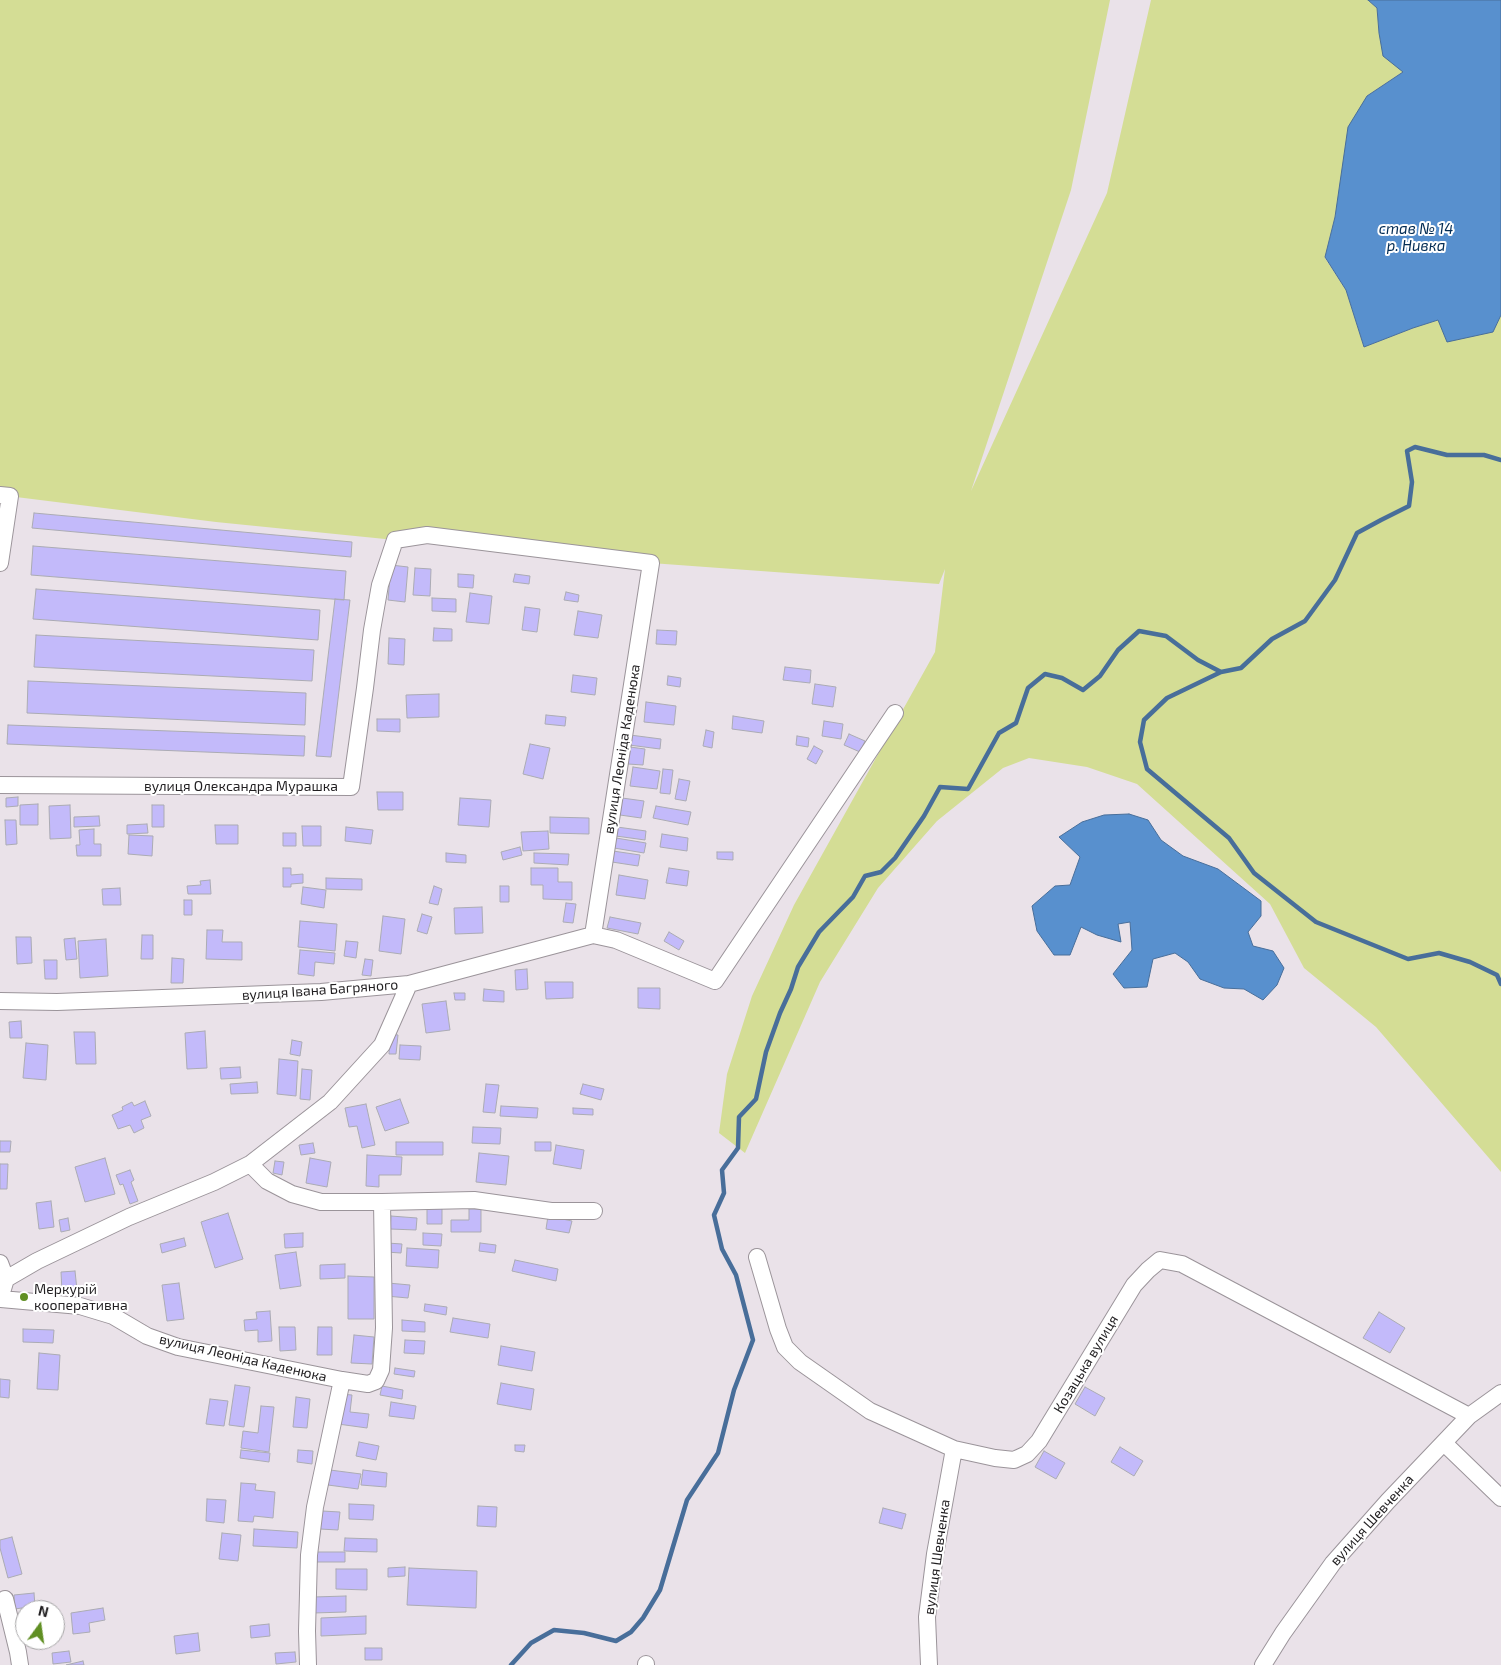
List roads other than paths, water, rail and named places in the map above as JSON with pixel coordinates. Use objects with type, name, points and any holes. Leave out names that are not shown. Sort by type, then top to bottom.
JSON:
[{"type":"street","points":[[0,563],[5,495]]},
{"type":"street","name":"вулиця Олександра Мурашка","points":[[0,785],[350,787],[380,585],[395,540],[427,535],[651,563]]},
{"type":"street","name":"вулиця Леоніда Каденюка","points":[[592,935],[651,563]]},
{"type":"street","name":"вулиця Івана Багряного","points":[[0,1001],[67,1002],[322,992],[409,984],[592,935],[616,940],[715,981],[895,713]]},
{"type":"street","points":[[6,1279],[38,1261],[129,1217],[214,1182],[250,1164],[330,1102],[382,1045],[409,984]]},
{"type":"street","points":[[250,1164],[266,1181],[292,1194],[321,1202],[474,1200],[551,1211],[594,1211]]},
{"type":"street","name":"вулиця Леоніда Каденюка","points":[[0,1300],[80,1306],[113,1316],[148,1336],[178,1347],[368,1384],[376,1381],[381,1370],[384,1328],[382,1202]]},
{"type":"street","name":"Козацька вулиця","points":[[757,1257],[778,1329],[785,1346],[800,1362],[870,1411],[954,1450],[1014,1460],[1027,1454],[1039,1441],[1134,1285],[1160,1260],[1182,1264],[1469,1416]]},
{"type":"street","points":[[0,1263],[6,1279],[0,1300]]},
{"type":"street","name":"вулиця Леоніда Каденюка","points":[[308,1665],[309,1555],[315,1507],[342,1380]]},
{"type":"street","name":"вулиця Шевченка","points":[[1264,1665],[1283,1633],[1333,1563],[1388,1501],[1469,1416],[1501,1393]]},
{"type":"street","points":[[1444,1443],[1501,1498]]},
{"type":"street","name":"вулиця Шевченка","points":[[929,1665],[927,1617],[935,1554],[954,1450]]},
{"type":"street","points":[[5,1599],[20,1665]]},
{"type":"water","name":"став № 14 р. Нивка","points":[[1368,0],[1501,0],[1501,315],[1493,332],[1447,342],[1438,320],[1364,347],[1346,290],[1325,257],[1335,217],[1348,127],[1367,96],[1403,72],[1383,56],[1377,8]]},
{"type":"water","points":[[1129,814],[1148,820],[1161,840],[1183,856],[1218,869],[1261,901],[1261,916],[1248,932],[1253,946],[1273,951],[1284,968],[1277,985],[1263,1000],[1244,989],[1224,988],[1200,979],[1188,962],[1175,953],[1153,959],[1147,987],[1124,988],[1113,974],[1132,950],[1130,922],[1118,924],[1121,942],[1097,935],[1081,927],[1070,955],[1054,955],[1037,931],[1032,906],[1055,886],[1070,885],[1080,857],[1059,837],[1082,822],[1104,815]]},
{"type":"waterway","points":[[511,1665],[531,1643],[554,1630],[584,1633],[616,1641],[631,1632],[643,1618],[660,1590],[687,1500],[718,1453],[734,1390],[753,1340],[736,1275],[722,1249],[714,1215],[724,1193],[722,1170],[738,1148],[739,1117],[756,1099],[766,1052],[798,967],[819,932],[853,897],[865,876],[881,872],[895,858],[924,816],[940,787],[968,789],[999,733],[1016,723],[1028,688],[1045,674],[1062,678],[1083,690],[1100,676],[1118,650],[1139,631],[1166,636],[1198,660],[1221,672],[1241,668],[1272,639],[1305,621],[1335,580],[1357,533],[1409,506],[1412,482],[1407,451],[1415,447],[1447,455],[1484,455],[1501,460]]},
{"type":"waterway","points":[[1221,672],[1167,698],[1144,720],[1140,742],[1147,769],[1229,838],[1254,873],[1316,922],[1408,959],[1439,953],[1470,962],[1497,975],[1501,984]]},
{"type":"place","name":"Меркурій кооперативна","points":[[24,1297]]}]
